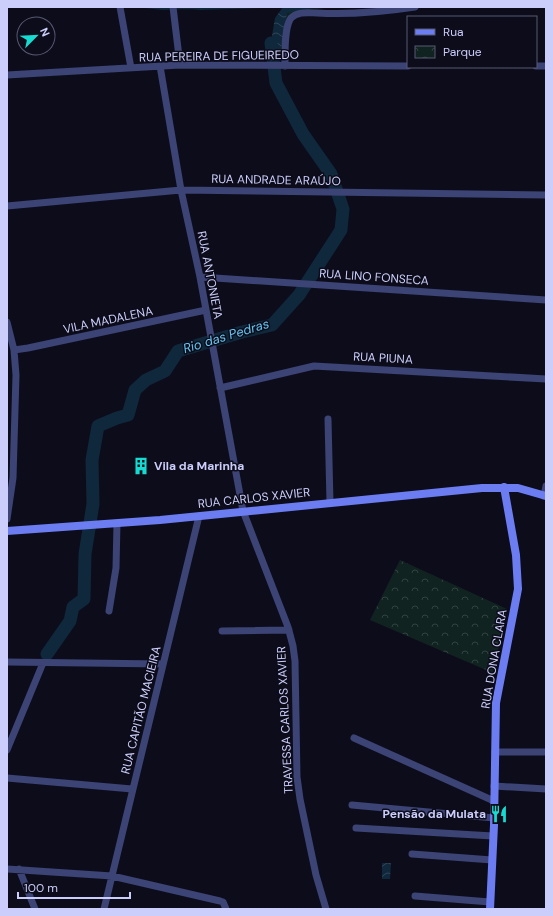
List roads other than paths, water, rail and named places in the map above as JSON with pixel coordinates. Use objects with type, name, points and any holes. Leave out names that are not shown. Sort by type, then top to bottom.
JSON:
[{"type":"street","points":[[120,7],[131,68]]},
{"type":"street","points":[[283,66],[289,21],[292,16],[309,13],[357,14],[415,7]]},
{"type":"street","points":[[173,10],[180,65]]},
{"type":"street","name":"RUA PEREIRA DE FIGUEIREDO","points":[[7,75],[180,65],[407,66]]},
{"type":"street","name":"RUA ANTONIETA","points":[[160,66],[181,190],[200,277],[243,511]]},
{"type":"street","name":"RUA ANDRADE ARAÚJO","points":[[7,206],[181,190],[546,195]]},
{"type":"street","name":"RUA LINO FONSECA","points":[[200,277],[546,300]]},
{"type":"street","name":"VILA MADALENA","points":[[14,350],[206,310]]},
{"type":"street","points":[[7,322],[8,331],[14,350],[16,394],[10,448],[13,478],[7,519]]},
{"type":"street","name":"RUA PIUNA","points":[[220,388],[314,366],[546,379]]},
{"type":"street","points":[[328,419],[330,503]]},
{"type":"street","points":[[545,496],[546,486]]},
{"type":"street","name":"RUA CARLOS XAVIER","points":[[7,531],[92,526],[504,487],[518,488],[545,496]]},
{"type":"street","name":"RUA DONA CLARA","points":[[490,906],[494,818],[495,716],[518,589],[516,555],[504,487]]},
{"type":"street","name":"TRAVESSA CARLOS XAVIER","points":[[243,511],[289,630],[293,646],[295,661],[297,777],[306,832],[326,909]]},
{"type":"street","name":"RUA CAPITÃO MACIEIRA","points":[[104,909],[199,516]]},
{"type":"street","points":[[109,611],[116,568],[117,523]]},
{"type":"street","points":[[222,631],[289,630]]},
{"type":"street","points":[[7,662],[163,664]]},
{"type":"street","points":[[7,750],[43,663]]},
{"type":"street","points":[[354,738],[494,801]]},
{"type":"street","points":[[495,752],[546,752]]},
{"type":"street","points":[[7,778],[132,789]]},
{"type":"street","points":[[494,786],[546,789]]},
{"type":"street","points":[[352,805],[494,818]]},
{"type":"street","points":[[356,828],[493,836]]},
{"type":"street","points":[[412,854],[492,860]]},
{"type":"street","points":[[7,869],[112,876],[220,900],[226,907]]},
{"type":"street","points":[[19,869],[35,909]]},
{"type":"street","points":[[416,896],[490,906]]},
{"type":"water","points":[[283,7],[319,7],[287,13],[279,60],[268,59],[275,18]]},
{"type":"water","points":[[382,863],[391,863],[390,879],[382,879]]},
{"type":"waterway","points":[[145,7],[163,9],[265,7]]},
{"type":"waterway","name":"Rio das Pedras","points":[[47,654],[70,621],[73,607],[84,599],[85,554],[93,504],[92,460],[98,426],[128,415],[135,390],[146,380],[165,371],[178,351],[242,332],[272,325],[299,295],[341,230],[343,209],[331,174],[303,134],[276,83],[271,43]]},
{"type":"place","name":"Vila da Marinha","points":[[141,466]]},
{"type":"place","name":"Pensão da Mulata","points":[[499,814]]}]
